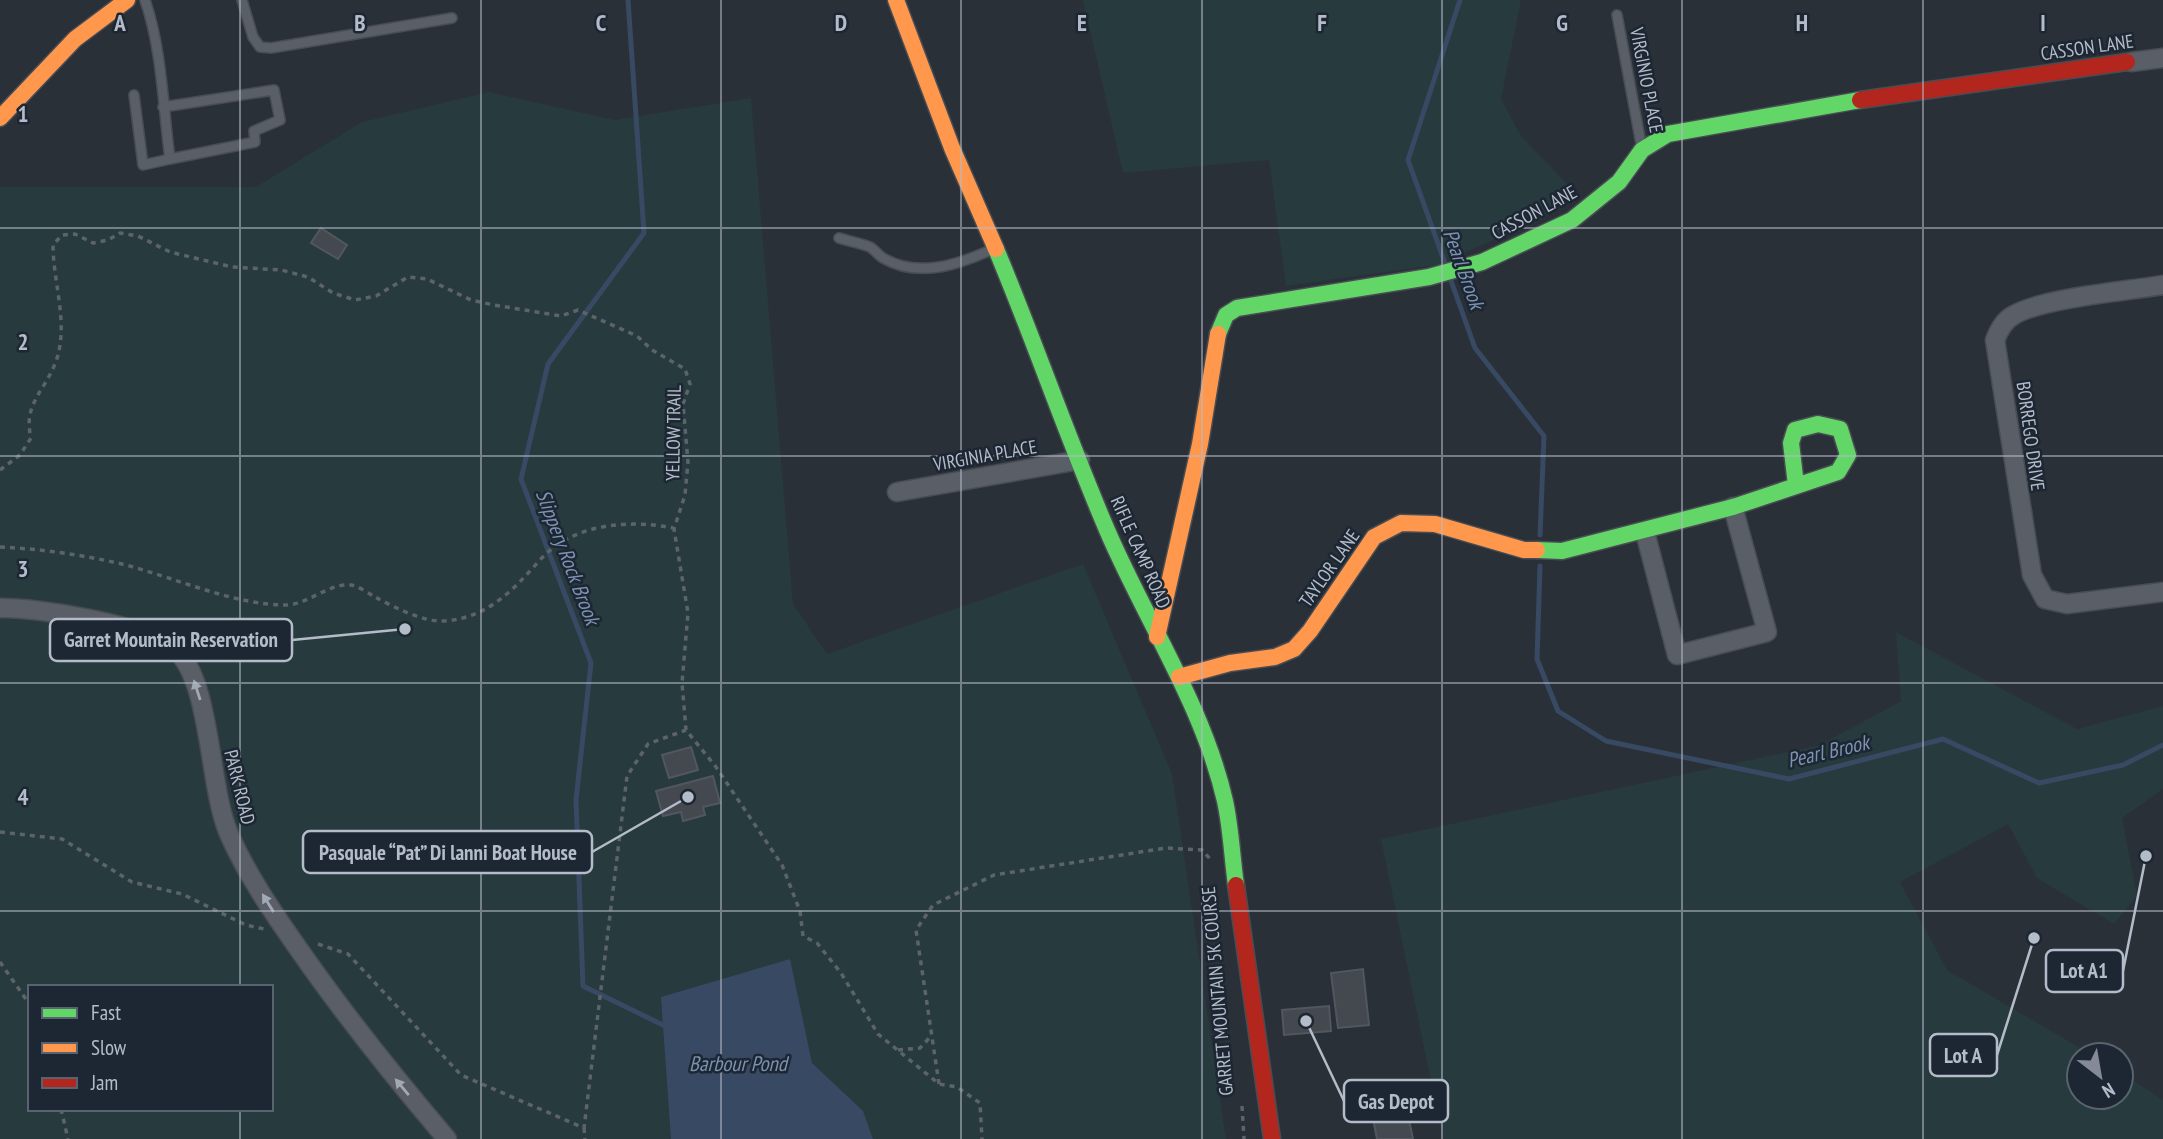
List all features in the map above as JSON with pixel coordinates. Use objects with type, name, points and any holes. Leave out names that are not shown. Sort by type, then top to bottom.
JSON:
[{"type":"street","points":[[0,118],[56,58],[92,25],[127,0]]},
{"type":"street","name":"RIFLE CAMP ROAD","points":[[896,0],[952,148],[995,248],[1105,528],[1179,677],[1212,760],[1225,801],[1270,1135]]},
{"type":"street","name":"CASSON LANE","points":[[1157,637],[1200,444],[1219,327],[1226,315],[1237,308],[1429,277],[1482,261],[1572,220],[1619,182],[1642,150],[1668,134],[1695,127],[2163,58]]},
{"type":"street","name":"BORREGO DRIVE","points":[[2163,285],[2042,305],[2017,313],[2002,325],[1996,340],[2022,524],[2032,575],[2040,593],[2052,602],[2067,604],[2163,592]]},
{"type":"street","name":"VIRGINIA PLACE","points":[[897,492],[1080,460]]},
{"type":"street","name":"TAYLOR LANE","points":[[1179,677],[1230,663],[1275,657],[1294,649],[1310,631],[1374,537],[1401,523],[1435,524],[1524,551],[1562,551],[1645,532],[1733,507],[1796,485]]},
{"type":"street","points":[[1645,532],[1677,656],[1767,632],[1733,507]]},
{"type":"street","name":"PARK ROAD","points":[[0,607],[32,607],[130,629],[174,648],[198,686],[211,765],[228,832],[288,934],[350,1023],[447,1139]]},
{"type":"lane","points":[[145,0],[152,19],[170,159]]},
{"type":"lane","points":[[242,0],[253,37],[260,47],[271,48],[452,18]]},
{"type":"lane","name":"VIRGINIO PLACE","points":[[1617,15],[1642,150]]},
{"type":"lane","points":[[134,95],[143,165],[255,142],[254,131],[280,120],[274,90],[163,107]]},
{"type":"lane","points":[[839,238],[871,247],[883,258],[908,266],[933,268],[957,265],[995,248]]},
{"type":"path","name":"YELLOW TRAIL","points":[[0,470],[20,455],[31,439],[27,419],[55,363],[61,335],[53,245],[62,235],[75,234],[93,243],[108,240],[120,233],[138,236],[170,252],[232,267],[281,270],[308,277],[333,293],[355,300],[376,296],[408,277],[427,279],[471,300],[561,316],[578,310],[628,331],[652,350],[685,369],[690,384],[683,404],[688,462],[685,495],[674,529],[688,613],[682,684],[685,730]]},
{"type":"path","points":[[0,547],[49,550],[124,565],[224,593],[288,605],[335,588],[352,585],[410,613],[442,621],[470,616],[502,601],[541,559],[566,541],[597,527],[631,523],[674,529]]},
{"type":"path","points":[[585,1139],[584,1128],[627,776],[648,744],[685,730],[716,767],[745,814],[782,864],[800,911],[803,936],[817,943],[841,973],[878,1034],[939,1084],[957,1087],[980,1103],[982,1139]]},
{"type":"path","points":[[0,832],[62,839],[132,882],[182,894],[246,925],[288,934],[348,954],[461,1075],[584,1128]]},
{"type":"path","name":"GARRET MOUNTAIN 5K COURSE","points":[[939,1084],[916,930],[933,905],[994,874],[1166,848],[1202,850],[1220,870]]},
{"type":"path","points":[[0,962],[28,1001]]},
{"type":"path","points":[[896,1050],[920,1048],[932,1035]]},
{"type":"path","name":"GARRET MOUNTAIN 5K COURSE","points":[[1241,1098],[1244,1139]]},
{"type":"path","points":[[61,1111],[68,1139]]},
{"type":"green space","points":[[1083,0],[1521,0],[1501,99],[1521,136],[1576,193],[1544,218],[1436,265],[1286,286],[1269,160],[1123,173]]},
{"type":"green space","points":[[489,92],[615,120],[751,98],[793,604],[827,654],[1083,564],[1172,774],[1226,1139],[0,1139],[0,187],[256,187],[362,122]]},
{"type":"green space","points":[[1896,632],[2077,729],[2163,706],[2163,789],[2122,818],[2137,896],[2114,924],[2037,878],[2008,824],[1900,882],[1947,970],[2068,1041],[2065,1041],[2065,1111],[2135,1111],[2135,1081],[2163,1100],[2163,1139],[1443,1139],[1381,839],[1820,745],[1901,701]]},
{"type":"water","name":"Barbour Pond","points":[[790,959],[812,1063],[863,1111],[873,1139],[671,1139],[661,997]]},
{"type":"building","points":[[321,228],[347,245],[338,259],[311,243]]},
{"type":"building","points":[[691,747],[698,770],[669,778],[662,755]]},
{"type":"building","points":[[713,776],[720,803],[703,807],[705,815],[683,821],[681,812],[663,816],[656,791]]},
{"type":"building","points":[[1363,969],[1369,1025],[1338,1028],[1331,973]]},
{"type":"building","points":[[1329,1006],[1331,1031],[1284,1035],[1282,1010]]},
{"type":"building","points":[[1402,1086],[1413,1139],[1377,1139],[1368,1093]]},
{"type":"waterway","name":"Slippery Rock Brook","points":[[628,0],[644,233],[548,364],[521,479],[591,663],[576,800],[583,986],[663,1025]]},
{"type":"waterway","name":"Pearl Brook","points":[[1446,266],[1408,160],[1460,0]]},
{"type":"waterway","name":"Pearl Brook","points":[[1450,278],[1475,348],[1544,436],[1540,535]]},
{"type":"waterway","name":"Pearl Brook","points":[[1540,566],[1537,659],[1558,711],[1606,741],[1789,779],[1943,739],[2039,783],[2123,765],[2163,745]]},
{"type":"traffic: fast","points":[[1218,334],[1226,315],[1237,308],[1429,277],[1482,262],[1572,220],[1619,182],[1642,150],[1668,134],[1860,100]]},
{"type":"traffic: fast","points":[[996,249],[1107,530],[1203,731],[1225,801],[1236,885]]},
{"type":"traffic: fast","points":[[1537,550],[1562,551],[1733,507],[1838,472],[1848,455],[1840,429],[1818,424],[1795,430],[1791,443],[1796,485]]},
{"type":"traffic: slow","points":[[0,118],[75,39],[127,0]]},
{"type":"traffic: slow","points":[[896,0],[952,148],[996,249]]},
{"type":"traffic: slow","points":[[1157,637],[1200,444],[1218,334]]},
{"type":"traffic: slow","points":[[1179,677],[1230,663],[1275,657],[1294,649],[1310,631],[1374,537],[1401,523],[1435,524],[1524,550],[1537,550]]},
{"type":"traffic: jam","points":[[1860,100],[2127,62]]},
{"type":"traffic: jam","points":[[1236,885],[1272,1139]]},
{"type":"place","name":"Garret Mountain Reservation","points":[[405,629]]},
{"type":"place","name":"Pasquale “Pat” Di lanni Boat House","points":[[688,797]]},
{"type":"place","name":"Lot A1","points":[[2146,856]]},
{"type":"place","name":"Lot A","points":[[2034,938]]},
{"type":"place","name":"Gas Depot","points":[[1306,1021]]}]
